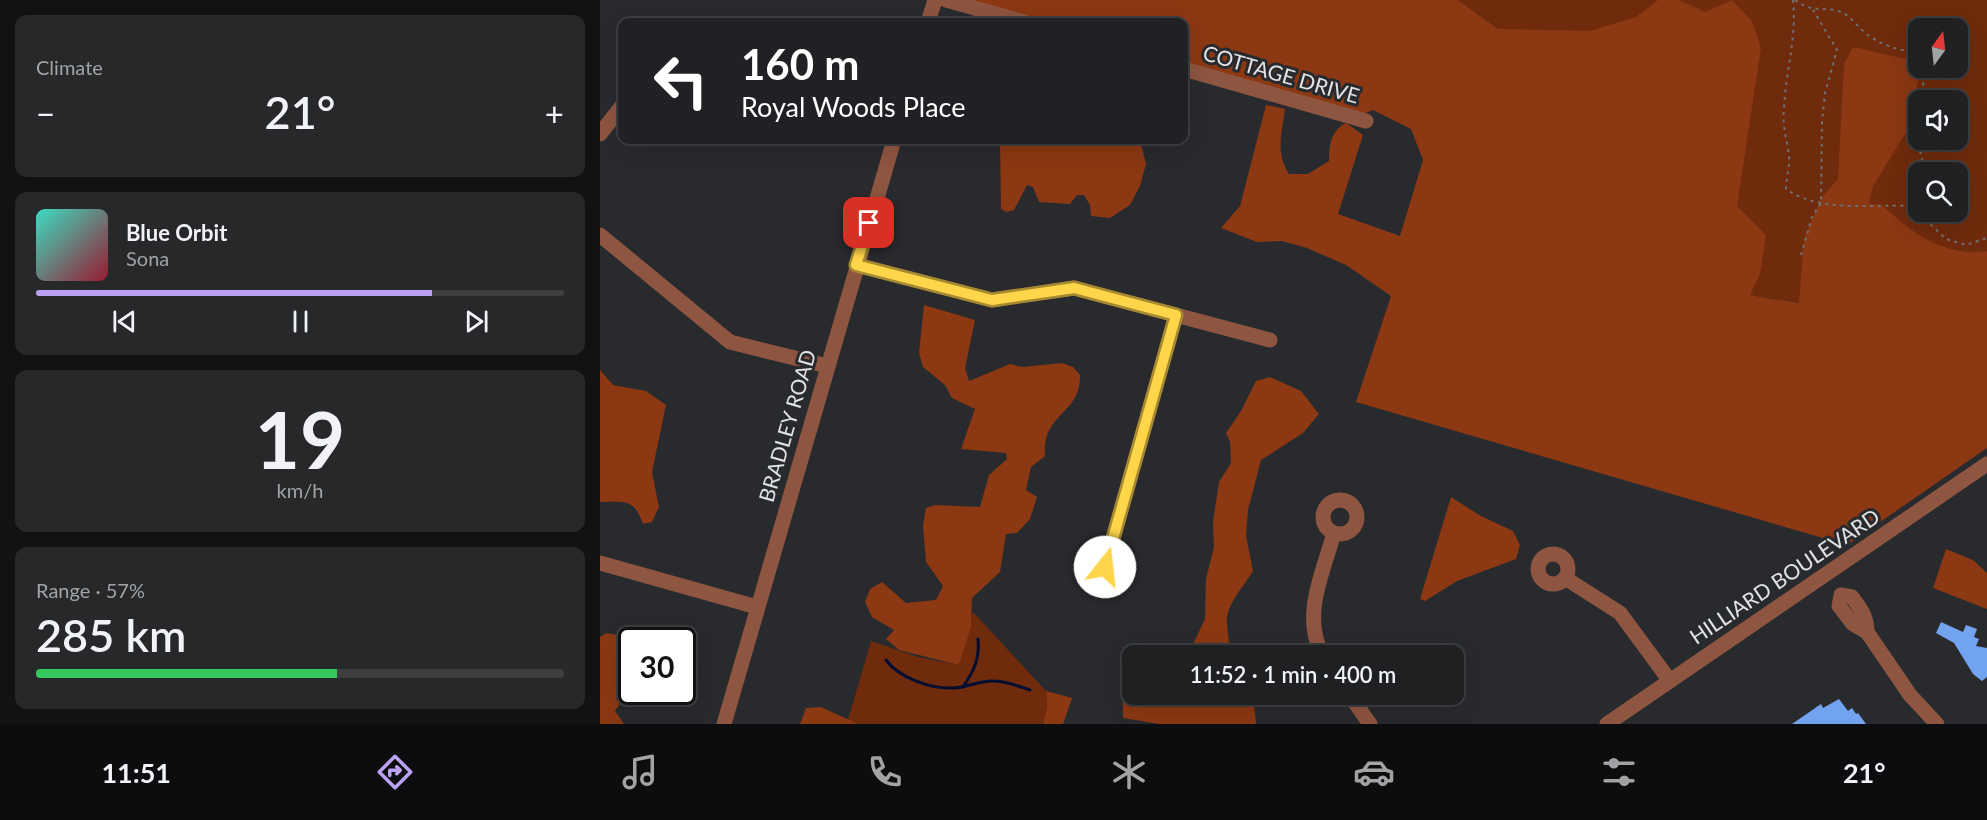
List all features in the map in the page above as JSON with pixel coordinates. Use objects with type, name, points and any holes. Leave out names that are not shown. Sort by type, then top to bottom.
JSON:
[{"type":"street","points":[[929,18],[935,0]]},
{"type":"street","points":[[946,0],[1010,18]]},
{"type":"street","name":"COTTAGE DRIVE","points":[[1188,70],[1366,121]]},
{"type":"street","points":[[600,134],[618,111]]},
{"type":"street","name":"BRADLEY ROAD","points":[[724,724],[893,144]]},
{"type":"street","points":[[600,235],[730,342],[827,366]]},
{"type":"street","points":[[856,265],[992,300],[1074,288],[1270,340]]},
{"type":"street","points":[[1099,588],[1176,315]]},
{"type":"street","name":"HILLIARD BOULEVARD","points":[[1607,724],[1987,464]]},
{"type":"street","points":[[1318,645],[1312,616],[1334,533]]},
{"type":"street","points":[[600,563],[757,607]]},
{"type":"street","points":[[1826,574],[1841,595],[1852,597],[1860,607],[1867,622],[1867,632],[1910,695],[1936,724]]},
{"type":"street","points":[[1565,578],[1620,613],[1670,681]]},
{"type":"street","points":[[1357,705],[1370,724]]},
{"type":"path","points":[[1908,52],[1881,43],[1848,16],[1834,10],[1812,9],[1794,0],[1795,20],[1784,104],[1783,132],[1790,159],[1785,173],[1786,189],[1798,198],[1821,203],[1908,206]]},
{"type":"path","points":[[1801,255],[1812,217],[1821,203],[1822,122],[1826,93],[1837,50],[1812,9]]},
{"type":"path","points":[[1928,222],[1946,239],[1966,245],[1987,238]]},
{"type":"shaded area","points":[[949,0],[1458,0],[1498,29],[1590,31],[1636,17],[1658,0],[1679,0],[1705,12],[1732,0],[1752,21],[1761,48],[1737,206],[1766,235],[1760,274],[1750,295],[1799,303],[1804,239],[1821,198],[1838,179],[1844,64],[1853,47],[1908,60],[1908,78],[1919,78],[1916,90],[1908,90],[1907,131],[1873,186],[1869,204],[1882,205],[1905,225],[1943,247],[1957,251],[1987,251],[1987,448],[1847,545],[1356,402],[1391,296],[1346,265],[1307,248],[1282,241],[1257,242],[1221,228],[1240,206],[1266,105],[1285,109],[1281,150],[1289,174],[1308,174],[1329,161],[1330,144],[1334,134],[1346,123],[1363,135],[1338,214],[1400,236],[1423,160],[1411,129],[1373,110],[1354,118],[1188,70],[1188,18],[1010,18]]},
{"type":"shaded area","points":[[1458,0],[1987,0],[1987,333],[1750,295],[1516,42]]},
{"type":"shaded area","points":[[1000,144],[1141,144],[1146,164],[1140,186],[1130,205],[1110,218],[1091,216],[1090,205],[1084,195],[1077,195],[1070,204],[1039,202],[1033,187],[1027,185],[1014,210],[1007,212],[1001,209]]},
{"type":"shaded area","points":[[924,305],[975,320],[965,368],[969,381],[1010,364],[1022,367],[1062,363],[1073,367],[1080,375],[1079,388],[1074,398],[1049,431],[1045,442],[1045,456],[1031,467],[1026,490],[1037,497],[1030,519],[1017,533],[1006,534],[1000,572],[972,598],[971,627],[959,665],[899,650],[886,639],[894,630],[872,617],[865,602],[870,589],[882,582],[906,603],[936,600],[943,586],[926,562],[923,526],[926,508],[935,505],[980,507],[989,475],[1007,459],[1006,453],[961,449],[975,409],[952,398],[945,385],[923,367],[919,353]]},
{"type":"shaded area","points":[[600,370],[613,385],[646,391],[666,405],[652,472],[659,507],[652,522],[643,524],[636,510],[628,503],[600,502]]},
{"type":"shaded area","points":[[1270,377],[1301,391],[1319,414],[1303,433],[1261,460],[1248,510],[1246,535],[1253,571],[1229,611],[1227,625],[1229,645],[1193,645],[1205,619],[1206,579],[1214,547],[1213,522],[1219,482],[1231,463],[1230,442],[1226,433],[1241,411],[1256,381]]},
{"type":"shaded area","points":[[1451,497],[1481,516],[1513,531],[1520,545],[1516,559],[1457,581],[1425,601],[1420,599]]},
{"type":"shaded area","points":[[1946,549],[1973,560],[1987,573],[1987,609],[1933,588]]},
{"type":"shaded area","points":[[973,612],[1046,691],[1047,707],[1043,724],[858,724],[848,720],[871,641],[918,657],[959,665]]},
{"type":"shaded area","points":[[606,633],[618,635],[619,705],[615,711],[624,724],[600,724],[600,637]]},
{"type":"shaded area","points":[[1046,691],[1072,698],[1063,724],[1043,724],[1047,707]]},
{"type":"shaded area","points":[[1123,705],[1254,705],[1256,724],[1159,724],[1123,718]]},
{"type":"shaded area","points":[[821,707],[858,724],[800,724],[806,708]]},
{"type":"building","points":[[1941,622],[1963,632],[1966,625],[1977,629],[1974,637],[1979,639],[1976,646],[1987,648],[1987,677],[1982,681],[1973,674],[1954,643],[1936,633]]},
{"type":"building","points":[[1839,699],[1848,711],[1852,708],[1866,724],[1792,724],[1821,704],[1823,708]]},
{"type":"waterway","points":[[963,687],[975,664],[978,639]]},
{"type":"waterway","points":[[886,660],[907,677],[935,687],[958,688],[994,681],[1030,690]]},
{"type":"route","points":[[869,223],[856,265],[992,300],[1074,288],[1176,315],[1105,567]]}]
